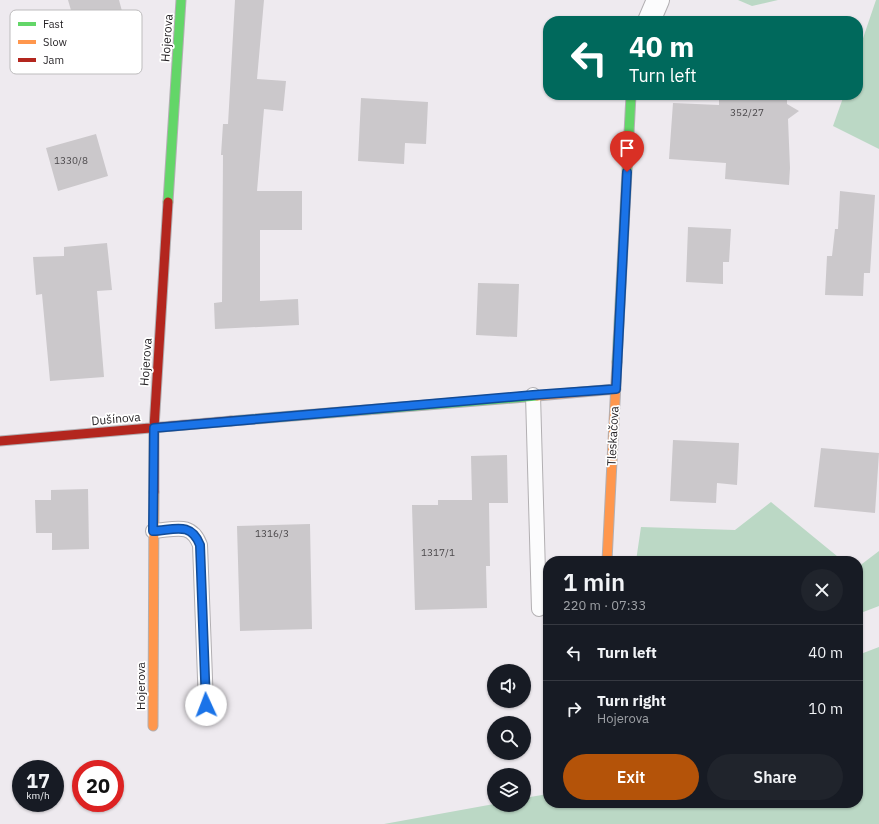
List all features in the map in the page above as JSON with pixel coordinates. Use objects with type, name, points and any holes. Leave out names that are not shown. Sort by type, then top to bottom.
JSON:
[{"type":"street","name":"Hojerova","points":[[153,726],[154,428],[181,0]]},
{"type":"street","points":[[651,16],[658,0]]},
{"type":"street","name":"Tleskačova","points":[[607,556],[631,100]]},
{"type":"street","name":"Dušínova","points":[[0,441],[616,389]]},
{"type":"lane","points":[[533,395],[539,609]]},
{"type":"lane","points":[[153,531],[188,528],[196,534],[200,545],[206,705]]},
{"type":"green space","points":[[738,0],[778,0],[752,6]]},
{"type":"green space","points":[[876,0],[879,0],[879,149],[833,126],[842,100],[863,100],[863,38]]},
{"type":"green space","points":[[771,502],[837,556],[637,556],[641,527],[735,530]]},
{"type":"green space","points":[[879,551],[879,606],[863,612],[863,563]]},
{"type":"green space","points":[[879,647],[879,824],[384,824],[487,805],[487,812],[531,812],[531,797],[543,795],[543,808],[863,808],[863,653]]},
{"type":"building","points":[[68,0],[119,0],[122,10],[71,10]]},
{"type":"building","points":[[235,0],[264,0],[257,79],[286,81],[283,111],[264,109],[257,191],[302,191],[302,230],[260,230],[260,301],[298,299],[299,325],[215,329],[214,303],[222,302],[223,155],[221,155],[223,124],[228,124]]},
{"type":"building","points":[[361,98],[428,102],[426,144],[405,143],[404,164],[358,161]]},
{"type":"building","points":[[719,100],[787,100],[787,104],[799,111],[788,119],[790,168],[789,185],[725,179],[726,163],[669,159],[673,103],[719,105]]},
{"type":"building","points":[[96,134],[108,176],[58,191],[46,148]]},
{"type":"building","points":[[840,191],[875,195],[870,273],[864,273],[863,296],[825,295],[827,256],[832,256],[835,229],[838,229]]},
{"type":"building","points":[[688,227],[731,229],[729,262],[723,262],[723,284],[686,282]]},
{"type":"building","points":[[107,243],[112,290],[97,291],[104,377],[50,381],[42,294],[36,295],[33,257],[64,256],[64,247]]},
{"type":"building","points":[[478,283],[519,284],[517,337],[476,335]]},
{"type":"building","points":[[673,440],[739,443],[737,485],[717,483],[716,503],[670,501]]},
{"type":"building","points":[[821,448],[879,453],[875,513],[814,507]]},
{"type":"building","points":[[507,455],[508,503],[489,503],[490,566],[486,566],[487,608],[415,610],[412,505],[438,505],[438,500],[472,500],[471,456]]},
{"type":"building","points":[[88,489],[89,549],[52,550],[52,533],[36,533],[35,500],[51,500],[51,490]]},
{"type":"building","points":[[310,524],[312,629],[240,631],[237,526]]},
{"type":"traffic: fast","points":[[168,202],[181,0]]},
{"type":"traffic: fast","points":[[617,362],[631,100]]},
{"type":"traffic: fast","points":[[231,421],[537,396]]},
{"type":"traffic: slow","points":[[607,556],[617,362]]},
{"type":"traffic: slow","points":[[537,396],[616,389]]},
{"type":"traffic: slow","points":[[153,726],[154,492]]},
{"type":"traffic: jam","points":[[154,492],[154,428],[168,202]]},
{"type":"traffic: jam","points":[[0,441],[231,421]]},
{"type":"route","points":[[206,705],[200,545],[196,534],[188,528],[153,531],[154,428],[616,389],[627,172]]}]
